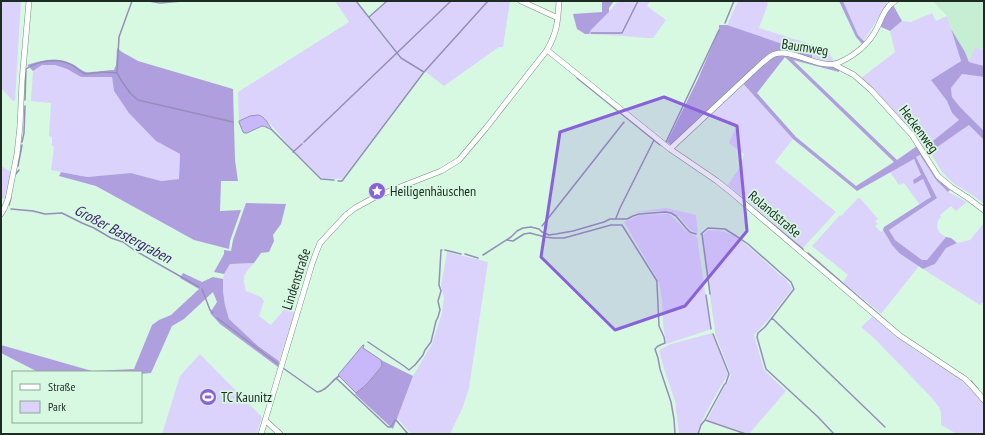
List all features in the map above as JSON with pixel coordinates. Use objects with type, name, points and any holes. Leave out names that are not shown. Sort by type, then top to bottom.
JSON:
[{"type":"street","points":[[1,214],[8,199],[17,154],[29,1]]},
{"type":"street","points":[[521,1],[558,18]]},
{"type":"street","name":"Lindenstraße","points":[[261,434],[314,258],[320,243],[354,208],[377,196],[441,171],[459,160],[547,50],[556,32],[559,1]]},
{"type":"street","name":"Baumweg","points":[[670,149],[762,63],[776,53],[788,54],[826,64],[838,63],[855,54],[866,44],[877,28],[885,11],[890,4],[895,1]]},
{"type":"street","name":"Rolandstraße","points":[[547,50],[670,149],[732,193],[899,335],[965,379],[984,400]]},
{"type":"street","name":"Heckenweg","points":[[834,64],[854,75],[871,90],[912,135],[938,176],[951,188],[984,210]]},
{"type":"street","points":[[265,420],[280,434]]},
{"type":"highlighted area","points":[[664,97],[737,126],[747,231],[685,306],[615,330],[541,257],[560,132]]},
{"type":"shaded area","points":[[602,1],[614,1],[609,8],[609,12],[591,30],[589,34],[585,34],[577,29],[573,14],[602,12]]},
{"type":"shaded area","points":[[839,1],[843,1],[858,35],[865,42],[863,45],[856,37]]},
{"type":"shaded area","points":[[933,1],[984,1],[984,45],[982,50],[975,48],[969,62],[965,52],[951,29],[947,16]]},
{"type":"shaded area","points":[[893,5],[902,21],[890,31],[879,26],[885,13]]},
{"type":"shaded area","points":[[719,25],[727,25],[812,54],[812,62],[839,69],[839,72],[793,60],[897,160],[917,146],[938,178],[950,190],[948,192],[936,180],[920,155],[916,157],[937,198],[889,230],[895,240],[922,260],[927,260],[946,237],[951,238],[957,243],[946,248],[935,264],[923,269],[899,253],[883,230],[884,227],[931,197],[923,179],[914,184],[913,180],[921,175],[914,159],[857,191],[793,139],[740,80],[671,145],[667,142],[698,79],[719,30]],"holes":[[[785,57],[894,162],[856,186],[796,137],[757,93]]]},
{"type":"shaded area","points":[[951,29],[965,52],[969,62],[984,66],[984,77],[962,74],[951,88],[952,97],[984,131],[984,140],[969,125],[930,152],[924,148],[959,120],[952,113],[947,101],[931,80],[961,61]]},
{"type":"shaded area","points":[[117,48],[138,61],[233,89],[235,160],[238,181],[221,181],[220,211],[241,210],[230,241],[229,249],[194,240],[96,186],[59,176],[61,172],[87,177],[131,173],[161,181],[179,179],[180,154],[156,141],[129,113],[114,91],[112,77],[81,77],[67,69],[55,65],[42,65],[33,71],[27,65],[44,60],[55,59],[74,65],[86,72],[114,70],[116,65]]},
{"type":"shaded area","points":[[258,115],[265,119],[272,130],[262,126],[244,133],[239,121],[250,116]]},
{"type":"shaded area","points":[[246,203],[286,204],[281,224],[273,235],[274,241],[269,252],[261,253],[254,263],[230,264],[224,274],[214,272],[224,254],[224,250],[231,251],[233,240]]},
{"type":"shaded area","points":[[183,273],[202,282],[213,277],[223,279],[225,305],[229,319],[258,346],[279,361],[278,367],[220,324],[210,313],[217,302],[213,292],[184,319],[172,326],[151,373],[142,374],[142,371],[92,371],[134,369],[152,325],[171,315],[199,289],[180,278]]},
{"type":"shaded area","points":[[1,345],[92,371],[36,371],[1,353]]},
{"type":"shaded area","points":[[363,345],[363,348],[381,360],[382,366],[367,384],[356,393],[338,375]]},
{"type":"shaded area","points":[[381,360],[413,376],[393,429],[355,394],[367,384],[382,366]]},
{"type":"green space","points":[[1,1],[21,1],[15,101],[13,101],[1,88]]},
{"type":"green space","points":[[335,1],[355,1],[400,58],[423,72],[342,179],[322,178],[293,150],[261,115],[250,116],[239,120],[238,92],[349,22]]},
{"type":"green space","points":[[388,1],[510,1],[503,47],[499,47],[444,86],[426,72],[402,58],[370,17]]},
{"type":"green space","points":[[618,1],[650,1],[647,6],[666,20],[653,38],[589,34]]},
{"type":"green space","points":[[738,1],[767,1],[768,4],[759,28],[817,46],[819,49],[828,50],[834,62],[824,62],[812,58],[811,54],[727,25]]},
{"type":"green space","points":[[843,1],[886,1],[888,4],[864,40],[858,35]]},
{"type":"green space","points":[[932,13],[936,21],[947,16],[961,61],[931,80],[947,101],[952,113],[959,120],[924,148],[914,134],[861,78],[895,52],[890,31],[902,21],[911,22]]},
{"type":"green space","points":[[984,45],[984,66],[969,62],[975,47],[982,50]]},
{"type":"green space","points":[[42,65],[55,65],[67,69],[81,77],[112,77],[114,91],[156,141],[180,154],[179,179],[161,181],[131,173],[87,177],[51,170],[54,146],[52,146],[52,137],[49,136],[51,103],[31,101],[33,71]]},
{"type":"green space","points":[[962,74],[984,77],[984,131],[952,97],[951,87]]},
{"type":"green space","points":[[743,83],[793,139],[775,162],[836,212],[803,248],[728,185],[740,167],[744,154],[729,143],[737,125],[711,114]]},
{"type":"green space","points":[[969,125],[984,140],[984,204],[954,184],[942,172],[930,152]]},
{"type":"green space","points":[[920,155],[936,180],[948,192],[967,202],[956,211],[951,206],[940,215],[941,217],[937,222],[938,229],[940,233],[946,237],[927,260],[922,260],[895,240],[889,230],[937,198],[916,157]]},
{"type":"green space","points":[[914,159],[921,176],[914,183],[923,179],[931,197],[920,205],[904,183],[899,185],[890,172]]},
{"type":"green space","points":[[1,166],[11,172],[6,199],[1,198]]},
{"type":"green space","points":[[858,198],[860,198],[878,219],[875,221],[878,224],[875,226],[881,232],[883,230],[899,253],[919,266],[881,314],[843,282],[848,275],[812,246],[840,215],[841,216]]},
{"type":"green space","points":[[666,208],[696,215],[698,233],[688,228],[677,215],[673,213],[655,211],[630,213]]},
{"type":"green space","points":[[669,214],[685,230],[697,237],[709,319],[712,329],[666,344],[659,282],[624,222],[640,215]]},
{"type":"green space","points":[[984,223],[984,301],[980,305],[923,269],[935,264],[946,248],[957,243],[970,240]]},
{"type":"green space","points":[[709,230],[723,231],[740,240],[784,278],[792,289],[754,335],[764,370],[786,391],[749,434],[707,420],[731,375],[715,334],[701,236]]},
{"type":"green space","points":[[447,252],[488,262],[469,388],[462,409],[450,434],[411,434],[397,418],[413,376],[432,344],[442,313],[444,298],[441,286]]},
{"type":"green space","points":[[254,263],[244,276],[244,282],[246,291],[261,297],[264,301],[259,316],[271,325],[286,307],[295,313],[279,361],[258,346],[229,319],[225,305],[223,279],[224,274],[230,264]]},
{"type":"green space","points":[[873,316],[906,343],[960,379],[977,395],[984,406],[984,434],[957,434],[941,425],[941,413],[939,407],[876,340],[861,327]]},
{"type":"green space","points":[[712,333],[728,374],[706,412],[697,434],[679,434],[675,401],[659,350],[671,344]]},
{"type":"green space","name":"TC Kaunitz","points":[[200,354],[262,417],[257,434],[162,434],[180,376]]},
{"type":"waterway","points":[[132,1],[119,37],[117,73],[130,93],[138,100],[233,122]]},
{"type":"waterway","points":[[149,1],[160,3],[182,1]]},
{"type":"waterway","points":[[356,1],[401,58],[424,72]]},
{"type":"waterway","points":[[369,17],[387,1]]},
{"type":"waterway","points":[[304,142],[451,1]]},
{"type":"waterway","points":[[338,181],[342,181],[424,72],[488,1]]},
{"type":"waterway","points":[[591,33],[622,33],[638,1]]},
{"type":"waterway","points":[[725,23],[734,1]]},
{"type":"waterway","points":[[666,142],[719,30]]},
{"type":"waterway","points":[[25,100],[26,69],[42,62],[61,61],[72,65],[85,74],[104,72],[117,73]]},
{"type":"waterway","points":[[577,78],[660,145]]},
{"type":"waterway","points":[[22,142],[24,133],[25,106]]},
{"type":"waterway","points":[[542,226],[624,122]]},
{"type":"waterway","points":[[272,130],[321,179],[334,180]]},
{"type":"waterway","points":[[616,218],[654,140]]},
{"type":"waterway","points":[[293,152],[302,144]]},
{"type":"waterway","points":[[18,166],[22,145]]},
{"type":"waterway","points":[[15,175],[19,170]]},
{"type":"waterway","points":[[9,205],[11,198]]},
{"type":"waterway","points":[[746,202],[803,249]]},
{"type":"waterway","name":"Großer Bastergraben","points":[[11,209],[33,211],[45,214],[62,213],[111,238],[123,242],[134,250],[199,287]]},
{"type":"waterway","name":"Großer Bastergraben","points":[[483,255],[523,228],[531,227],[539,229],[549,235],[573,231],[610,219],[627,219],[639,214],[671,213],[676,216],[690,232],[696,234]]},
{"type":"waterway","points":[[507,240],[513,241],[524,234],[530,233],[545,237],[564,238],[611,225],[622,225],[657,281],[659,326],[665,343],[655,349],[671,402],[675,434]]},
{"type":"waterway","name":"Großer Bastergraben","points":[[701,234],[708,228],[725,229],[748,244],[791,282],[794,289],[765,327],[758,333],[757,337],[766,369],[818,417],[834,434]]},
{"type":"waterway","points":[[702,234],[710,294]]},
{"type":"waterway","name":"Großer Bastergraben","points":[[368,342],[409,370],[415,365],[431,342],[440,310],[438,301],[441,291],[439,285],[442,250]]},
{"type":"waterway","name":"Großer Bastergraben","points":[[445,250],[461,254]]},
{"type":"waterway","points":[[808,253],[899,332]]},
{"type":"waterway","name":"Großer Bastergraben","points":[[465,254],[478,258]]},
{"type":"waterway","name":"Großer Bastergraben","points":[[202,289],[210,310],[213,313]]},
{"type":"waterway","points":[[706,295],[711,329]]},
{"type":"waterway","name":"Großer Bastergraben","points":[[217,318],[278,364]]},
{"type":"waterway","points":[[772,318],[885,427]]},
{"type":"waterway","points":[[698,434],[701,425],[726,383],[729,374],[713,334]]},
{"type":"waterway","name":"Großer Bastergraben","points":[[283,368],[317,392],[327,388],[339,376]]},
{"type":"waterway","points":[[336,378],[388,427],[391,427],[396,420],[408,434]]},
{"type":"waterway","points":[[971,381],[978,389]]},
{"type":"waterway","points":[[705,420],[746,434]]},
{"type":"place","name":"Heiligenhäuschen","points":[[377,191]]},
{"type":"place","name":"TC Kaunitz","points":[[208,397]]}]
